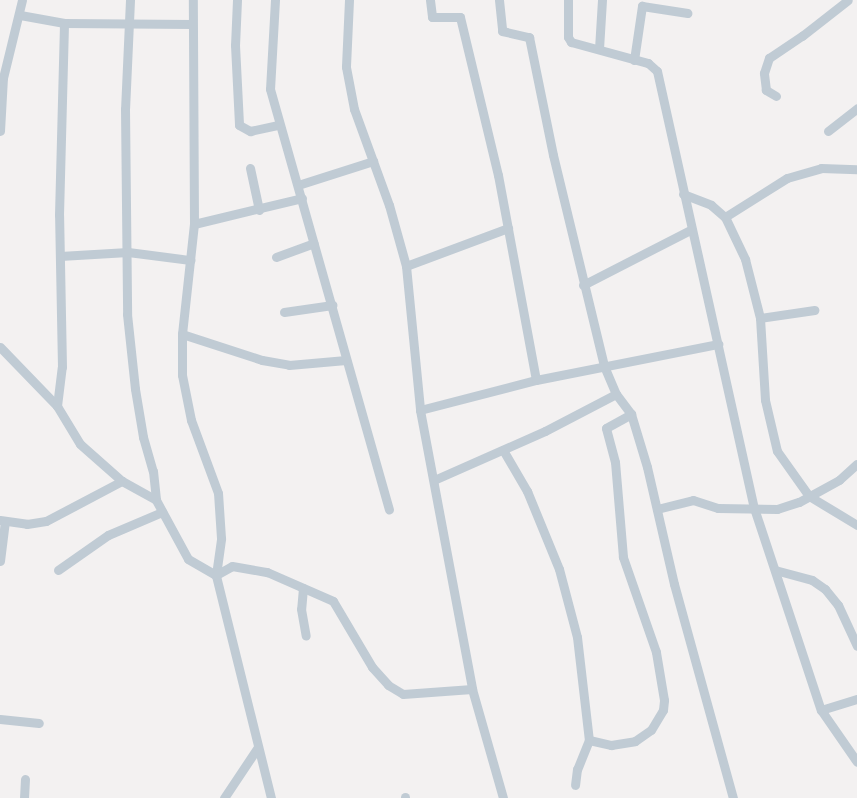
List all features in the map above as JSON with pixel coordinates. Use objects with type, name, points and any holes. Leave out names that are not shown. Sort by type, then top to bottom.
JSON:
[{"type":"street","points":[[0,131],[2,78],[20,15],[22,0]]},
{"type":"street","points":[[130,0],[125,109],[128,252],[127,314],[135,389],[143,437],[153,471],[156,500],[188,560],[216,575]]},
{"type":"street","points":[[193,0],[194,224],[182,334],[182,374],[191,420],[218,493],[221,538],[216,575],[271,798]]},
{"type":"street","points":[[237,0],[235,45],[239,125],[250,131],[278,125]]},
{"type":"street","points":[[275,0],[270,89],[278,125],[302,198],[389,509]]},
{"type":"street","points":[[349,0],[346,67],[354,109],[373,161],[406,266],[420,410],[472,689],[503,798]]},
{"type":"street","points":[[430,0],[432,17],[460,18],[508,228],[536,380]]},
{"type":"street","points":[[499,0],[502,31],[529,37],[583,285],[604,366],[616,394],[630,414],[657,509],[676,593],[733,798]]},
{"type":"street","points":[[568,0],[569,40],[648,63],[657,71],[690,230],[718,344],[754,508],[821,710],[857,762]]},
{"type":"street","points":[[600,50],[602,0]]},
{"type":"street","points":[[776,96],[766,90],[764,72],[769,58],[802,36],[848,0]]},
{"type":"street","points":[[634,60],[642,6],[688,14]]},
{"type":"street","points":[[20,15],[64,22],[192,24]]},
{"type":"street","points":[[57,406],[62,367],[60,256],[64,22]]},
{"type":"street","points":[[828,131],[857,108]]},
{"type":"street","points":[[298,185],[373,161]]},
{"type":"street","points":[[250,168],[259,210]]},
{"type":"street","points":[[725,217],[788,178],[821,168],[857,169]]},
{"type":"street","points":[[683,194],[710,205],[725,217],[745,259],[760,318],[766,400],[778,451],[809,496],[857,525]]},
{"type":"street","points":[[194,224],[259,210],[302,198]]},
{"type":"street","points":[[406,266],[508,228]]},
{"type":"street","points":[[583,285],[690,230]]},
{"type":"street","points":[[276,257],[314,243]]},
{"type":"street","points":[[60,256],[128,252],[190,260]]},
{"type":"street","points":[[284,312],[332,305]]},
{"type":"street","points":[[760,318],[814,310]]},
{"type":"street","points":[[182,334],[253,357],[289,364],[346,360]]},
{"type":"street","points":[[420,410],[536,380],[718,344]]},
{"type":"street","points":[[0,347],[57,406],[80,444],[122,481],[156,500]]},
{"type":"street","points":[[434,480],[503,450],[616,394]]},
{"type":"street","points":[[589,740],[611,745],[645,736],[657,722],[664,700],[649,628],[623,557],[615,462],[606,428],[630,414]]},
{"type":"street","points":[[503,450],[527,491],[560,569],[577,637],[589,740],[577,769],[575,785]]},
{"type":"street","points":[[657,509],[693,500],[718,508],[778,508],[809,496],[839,480],[857,464]]},
{"type":"street","points":[[0,561],[2,520],[27,524],[46,521],[122,481]]},
{"type":"street","points":[[58,570],[108,535],[162,512]]},
{"type":"street","points":[[216,575],[232,566],[246,566],[332,601],[360,649],[388,685],[403,694],[472,689]]},
{"type":"street","points":[[775,570],[812,580],[825,589],[838,605],[857,646]]},
{"type":"street","points":[[303,588],[301,609],[306,636]]},
{"type":"street","points":[[821,710],[857,699]]},
{"type":"street","points":[[0,719],[39,724]]},
{"type":"street","points":[[224,798],[258,747]]},
{"type":"street","points":[[24,798],[25,779]]}]
